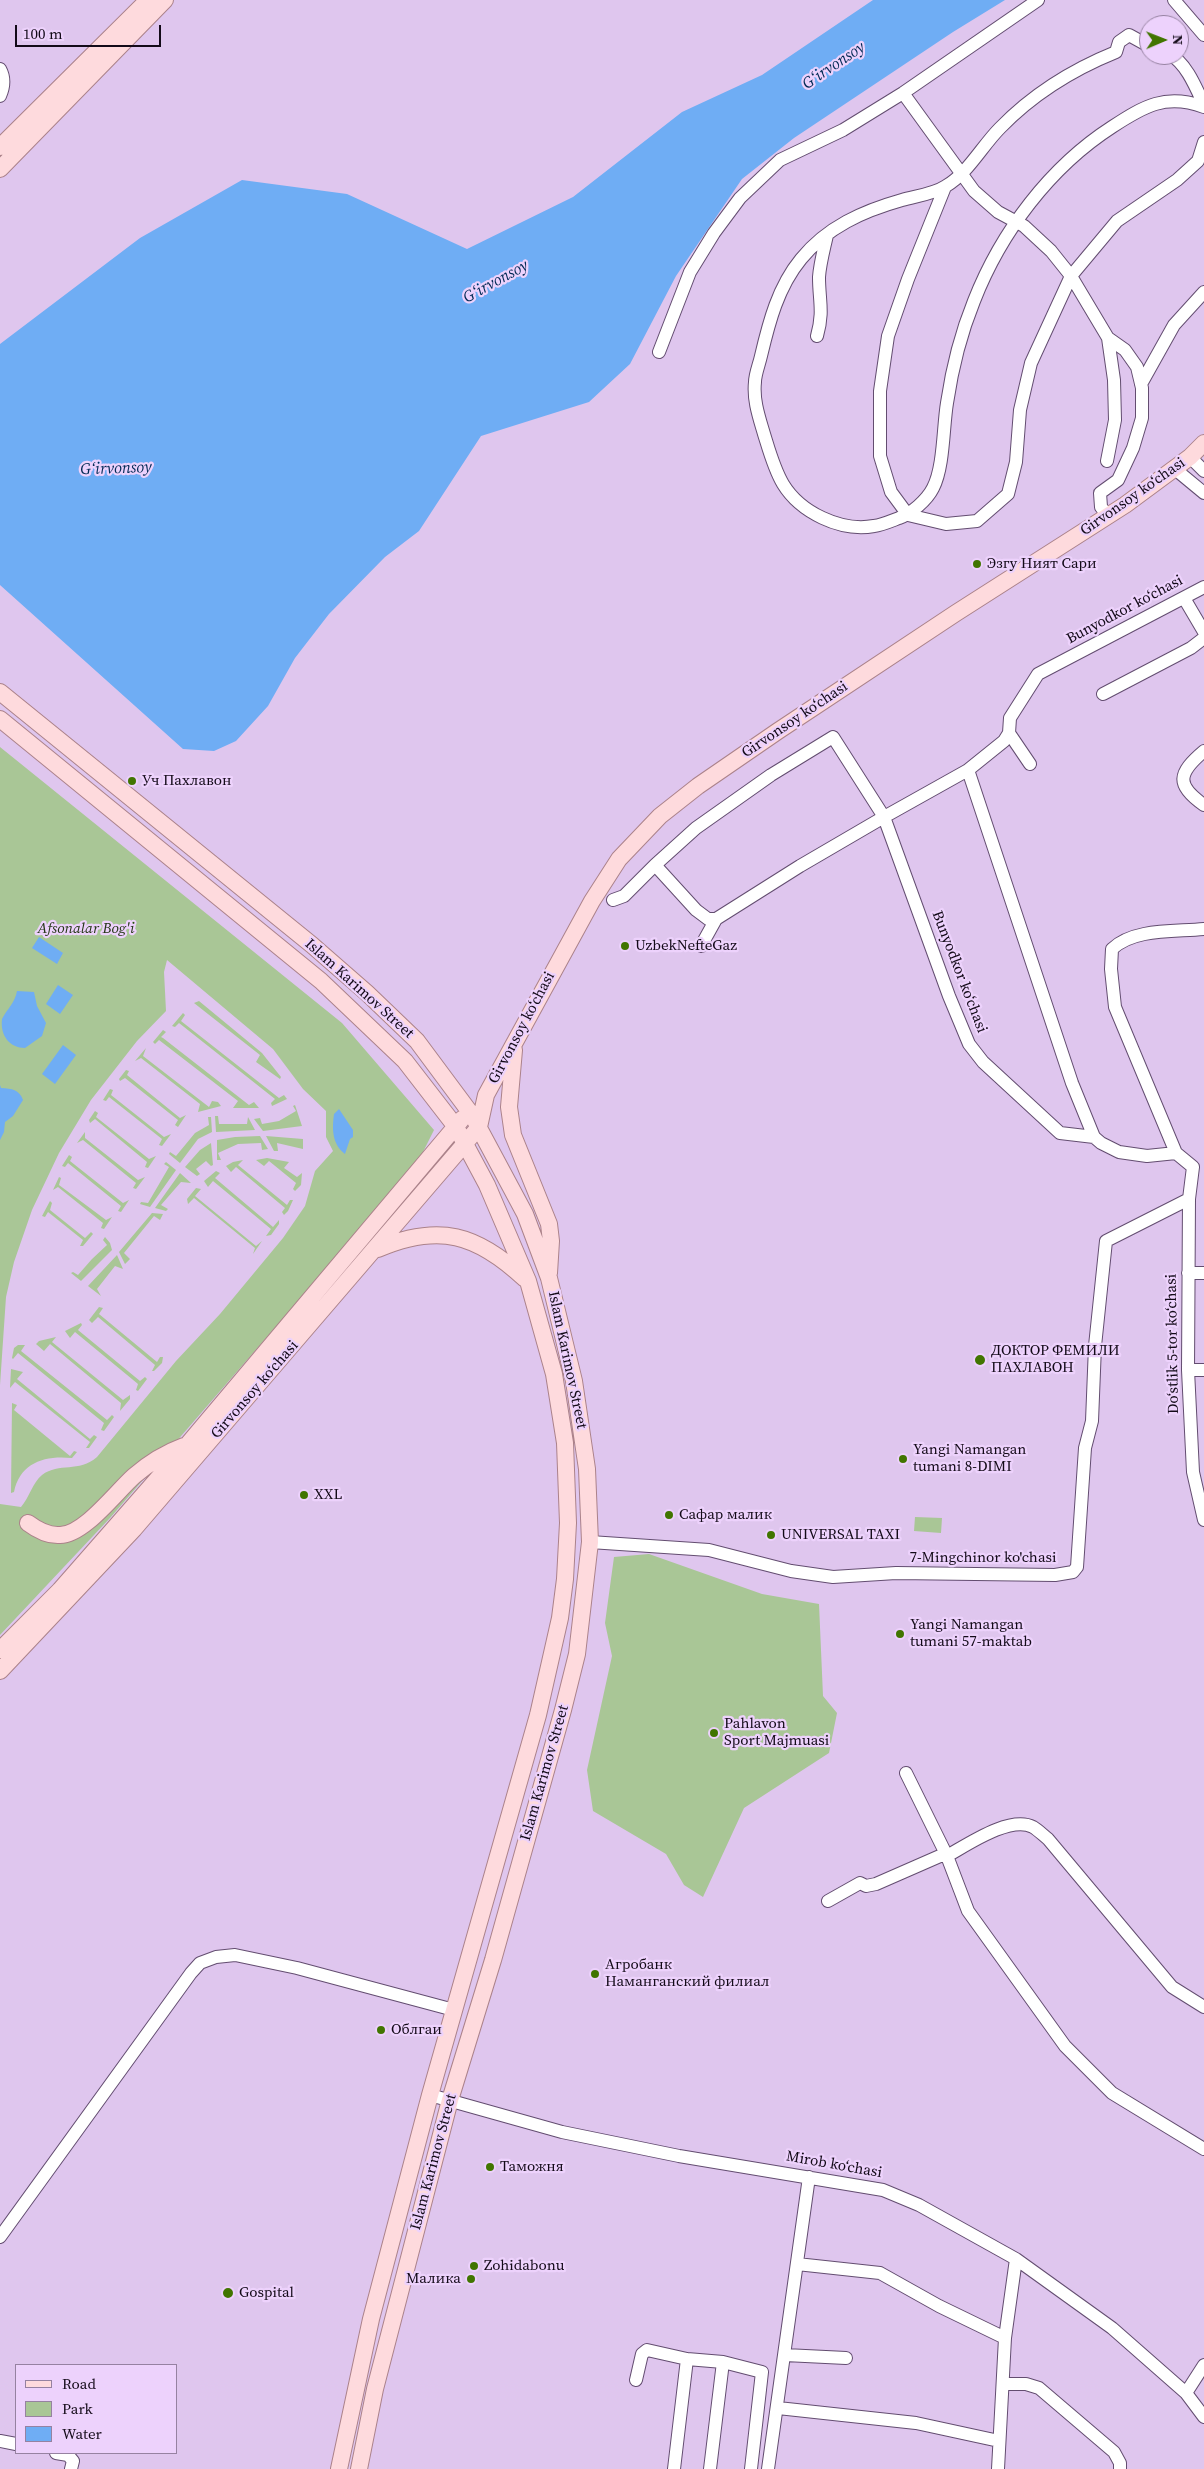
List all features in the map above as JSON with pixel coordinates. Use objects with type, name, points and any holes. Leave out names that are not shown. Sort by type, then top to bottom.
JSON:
[{"type":"main road","points":[[0,147],[148,0]]},
{"type":"main road","points":[[0,169],[166,0]]},
{"type":"main road","name":"Girvonsoy koʻchasi","points":[[0,1670],[134,1529],[480,1127],[486,1095],[612,869],[628,849],[660,816],[698,786],[786,726],[956,613],[1108,516],[1175,469],[1204,442]]},
{"type":"main road","name":"Islam Karimov Street","points":[[0,692],[127,788],[367,992],[417,1041],[480,1127],[525,1214],[548,1278],[566,1346],[582,1425],[587,1468],[590,1542],[577,1654],[493,1960],[450,2100],[375,2389],[359,2469]]},
{"type":"main road","name":"Islam Karimov Street","points":[[0,719],[321,981],[405,1061],[456,1127],[487,1185],[528,1281],[554,1374],[565,1443],[568,1523],[565,1579],[551,1663],[430,2095],[371,2319],[339,2469]]},
{"type":"main road","points":[[515,1041],[509,1107],[514,1135],[549,1224],[551,1241],[548,1278]]},
{"type":"main road","name":"Girvonsoy koʻchasi","points":[[0,1650],[60,1590],[188,1444],[456,1127],[468,1110],[486,1095]]},
{"type":"main road","points":[[376,1250],[399,1241],[420,1236],[439,1234],[458,1236],[488,1250],[528,1281]]},
{"type":"main road","points":[[28,1523],[43,1532],[60,1536],[76,1530],[134,1476],[156,1459],[188,1444]]},
{"type":"main road","points":[[510,1810],[533,1816]]},
{"type":"street","points":[[659,352],[690,272],[714,233],[740,198],[780,160],[843,130],[903,93],[1038,0]]},
{"type":"street","points":[[1174,0],[1204,35]]},
{"type":"street","points":[[1139,40],[1129,35],[1119,42],[1116,52],[1087,64],[1054,85],[1003,125],[962,173],[945,188],[854,216],[827,235],[801,259],[781,290],[768,324],[755,381],[756,404],[768,449],[783,485],[811,513],[839,526],[872,527],[908,515],[933,488],[941,455],[946,404],[958,351],[974,300],[1016,221],[1066,162],[1098,136],[1144,107],[1163,101],[1187,100],[1204,106]]},
{"type":"street","points":[[1181,65],[1196,87],[1204,106]]},
{"type":"street","points":[[0,69],[4,76],[0,96]]},
{"type":"street","points":[[903,93],[974,191],[998,212],[1024,226],[1052,251],[1071,276],[1108,338],[1114,380],[1115,420],[1107,461]]},
{"type":"street","points":[[945,188],[888,336],[880,391],[880,456],[892,492],[908,515],[946,524],[978,521],[1008,494],[1016,462],[1020,410],[1031,363],[1071,276],[1117,222],[1177,180],[1198,161],[1204,142]]},
{"type":"street","points":[[816,336],[822,311],[819,278],[820,264],[827,235]]},
{"type":"street","points":[[1141,384],[1174,325],[1204,292]]},
{"type":"street","points":[[1108,338],[1125,350],[1137,367],[1141,384],[1142,418],[1133,448],[1118,480],[1100,493],[1101,507],[1108,516]]},
{"type":"street","points":[[1190,457],[1204,471]]},
{"type":"street","points":[[1175,469],[1204,493]]},
{"type":"street","name":"Bunyodkor koʻchasi","points":[[716,919],[800,866],[968,770],[1004,741],[1009,733],[1010,718],[1038,674],[1204,587]]},
{"type":"street","points":[[1184,598],[1204,632]]},
{"type":"street","points":[[1103,694],[1191,648],[1204,638]]},
{"type":"street","points":[[1009,733],[1030,764]]},
{"type":"street","name":"Bunyodkor koʻchasi","points":[[613,900],[624,896],[696,828],[771,776],[832,738],[884,817],[949,996],[969,1044],[983,1062],[1060,1133],[1094,1137],[1101,1143],[1119,1152],[1147,1156],[1176,1153]]},
{"type":"street","points":[[1204,751],[1192,761],[1183,775],[1182,785],[1188,794],[1204,805]]},
{"type":"street","points":[[968,770],[1072,1083],[1094,1137]]},
{"type":"street","points":[[655,865],[696,910],[708,919],[716,919],[701,946]]},
{"type":"street","points":[[1198,1167],[1176,1153],[1115,1007],[1111,969],[1112,949],[1122,939],[1138,935],[1204,929]]},
{"type":"street","name":"Doʻstlik 5-tor koʻchasi","points":[[1198,1167],[1189,1199],[1188,1370],[1193,1472],[1204,1520]]},
{"type":"street","name":"7-Mingchinor ko'chasi","points":[[590,1542],[709,1550],[791,1571],[832,1576],[896,1573],[1055,1575],[1073,1572],[1077,1567],[1085,1448],[1092,1421],[1096,1346],[1106,1241],[1189,1199]]},
{"type":"street","points":[[1188,1273],[1204,1273]]},
{"type":"street","points":[[1188,1370],[1204,1370]]},
{"type":"street","points":[[906,1773],[947,1856],[968,1911],[1065,2046],[1112,2093],[1204,2150]]},
{"type":"street","points":[[828,1901],[860,1883],[866,1886],[876,1884],[940,1856],[947,1856],[997,1829],[1020,1824],[1032,1826],[1048,1839],[1172,1987],[1204,2007]]},
{"type":"street","points":[[0,2238],[190,1973],[200,1963],[216,1956],[235,1955],[297,1968],[454,2010]]},
{"type":"street","name":"Mirob koʻchasi","points":[[430,2095],[570,2133],[679,2156],[883,2190],[919,2205],[1016,2259],[1112,2328],[1186,2393],[1204,2417]]},
{"type":"street","points":[[768,2469],[809,2177]]},
{"type":"street","points":[[998,2469],[1005,2338],[1016,2259]]},
{"type":"street","points":[[797,2264],[880,2273],[926,2300],[1005,2338]]},
{"type":"street","points":[[636,2380],[642,2354],[647,2350],[686,2359],[723,2362],[762,2372],[750,2469]]},
{"type":"street","points":[[785,2355],[846,2358]]},
{"type":"street","points":[[674,2469],[686,2359]]},
{"type":"street","points":[[710,2469],[723,2362]]},
{"type":"street","points":[[1186,2393],[1204,2365]]},
{"type":"street","points":[[1004,2384],[1036,2386],[1114,2452],[1120,2463],[1120,2469]]},
{"type":"street","points":[[778,2408],[916,2423],[999,2441]]},
{"type":"street","points":[[0,2440],[15,2444]]},
{"type":"street","points":[[60,2454],[68,2456],[73,2461],[72,2469]]},
{"type":"green space","name":"Afsonalar Bog'i","points":[[0,747],[342,1023],[434,1130],[417,1164],[110,1518],[0,1635],[0,1504],[21,1507],[42,1475],[55,1469],[83,1465],[97,1457],[176,1361],[220,1314],[283,1238],[305,1206],[315,1171],[333,1151],[326,1137],[326,1111],[303,1089],[273,1049],[167,960],[164,972],[166,1011],[137,1041],[91,1100],[59,1153],[32,1210],[14,1262],[6,1297],[0,1385]]},
{"type":"green space","points":[[199,1001],[262,1053],[281,1077],[280,1079],[256,1062],[260,1055],[194,1003]]},
{"type":"green space","points":[[183,1013],[185,1015],[181,1021],[279,1098],[284,1095],[287,1099],[272,1106],[271,1103],[275,1099],[179,1023],[175,1027],[172,1026]]},
{"type":"green space","points":[[163,1030],[166,1032],[161,1037],[249,1105],[254,1102],[259,1108],[233,1108],[238,1101],[159,1040],[155,1044],[153,1042]]},
{"type":"green space","points":[[146,1048],[143,1056],[209,1107],[212,1101],[218,1102],[221,1106],[198,1112],[200,1104],[141,1058],[135,1061]]},
{"type":"green space","points":[[126,1070],[129,1071],[127,1075],[180,1118],[186,1115],[178,1127],[175,1125],[178,1120],[125,1078],[120,1081],[119,1079]]},
{"type":"green space","points":[[110,1089],[113,1090],[111,1095],[164,1137],[171,1134],[162,1146],[159,1145],[162,1139],[109,1097],[106,1101],[103,1100]]},
{"type":"green space","points":[[295,1105],[302,1126],[263,1131],[254,1119],[260,1118],[262,1124],[279,1121],[296,1111],[293,1106]]},
{"type":"green space","points":[[95,1111],[98,1113],[96,1117],[149,1159],[156,1156],[148,1168],[145,1167],[147,1162],[95,1119],[90,1123],[89,1120]]},
{"type":"green space","points":[[215,1116],[218,1116],[219,1124],[247,1124],[248,1117],[255,1130],[216,1132]]},
{"type":"green space","points":[[208,1117],[211,1117],[212,1132],[198,1139],[180,1163],[169,1154],[170,1152],[176,1156],[195,1133],[209,1125]]},
{"type":"green space","points":[[85,1132],[85,1138],[138,1180],[145,1177],[136,1189],[133,1188],[136,1183],[83,1140],[77,1143]]},
{"type":"green space","points":[[260,1136],[268,1149],[262,1150],[261,1143],[238,1144],[218,1153],[221,1160],[217,1160],[217,1140]]},
{"type":"green space","points":[[266,1136],[303,1139],[303,1149],[277,1143],[278,1151],[274,1151]]},
{"type":"green space","points":[[211,1143],[213,1165],[211,1166],[206,1161],[196,1169],[200,1174],[197,1176],[185,1167],[200,1150]]},
{"type":"green space","points":[[69,1155],[72,1157],[70,1161],[123,1203],[129,1200],[121,1212],[118,1211],[121,1206],[68,1163],[65,1167],[62,1166]]},
{"type":"green space","points":[[267,1158],[289,1162],[284,1168],[297,1177],[302,1173],[301,1185],[295,1191],[293,1189],[296,1183],[269,1161],[264,1166],[256,1160]]},
{"type":"green space","points":[[243,1160],[238,1165],[287,1205],[290,1200],[293,1200],[284,1215],[282,1212],[285,1208],[236,1167],[231,1172],[226,1166]]},
{"type":"green space","points":[[166,1162],[176,1170],[150,1207],[140,1204],[141,1202],[148,1203],[169,1167],[164,1164]]},
{"type":"green space","points":[[216,1171],[220,1173],[215,1178],[273,1227],[279,1220],[279,1224],[271,1235],[266,1236],[271,1229],[213,1181],[208,1187],[204,1181]]},
{"type":"green space","points":[[180,1173],[191,1183],[181,1182],[161,1205],[168,1209],[166,1211],[155,1208]]},
{"type":"green space","points":[[59,1177],[61,1178],[59,1185],[106,1220],[112,1217],[104,1229],[101,1228],[103,1223],[58,1187],[53,1190]]},
{"type":"green space","points":[[196,1188],[201,1189],[195,1196],[256,1246],[262,1241],[253,1254],[255,1248],[194,1198],[188,1204],[187,1199]]},
{"type":"green space","points":[[50,1201],[52,1203],[50,1210],[85,1238],[91,1232],[93,1234],[83,1246],[80,1246],[83,1240],[48,1212],[45,1217],[42,1216]]},
{"type":"green space","points":[[152,1213],[163,1214],[160,1220],[154,1216],[124,1253],[130,1259],[125,1264],[119,1252]]},
{"type":"green space","points":[[105,1237],[110,1243],[112,1250],[81,1281],[71,1273],[73,1272],[78,1275],[107,1245],[103,1240]]},
{"type":"green space","points":[[117,1255],[123,1269],[115,1266],[97,1289],[101,1296],[88,1286]]},
{"type":"green space","points":[[99,1307],[103,1308],[99,1314],[157,1362],[160,1357],[163,1357],[162,1363],[154,1371],[152,1371],[155,1365],[98,1317],[92,1323],[89,1320]]},
{"type":"green space","points":[[81,1323],[82,1325],[78,1330],[140,1381],[145,1377],[147,1379],[138,1391],[136,1390],[138,1384],[75,1332],[70,1338],[65,1331]]},
{"type":"green space","points":[[56,1337],[52,1342],[123,1400],[130,1395],[130,1399],[120,1411],[121,1403],[50,1344],[44,1351],[36,1344],[39,1341]]},
{"type":"green space","points":[[18,1345],[25,1345],[21,1351],[107,1420],[112,1415],[114,1417],[104,1431],[101,1430],[104,1423],[18,1353],[12,1358],[14,1348]]},
{"type":"green space","points":[[11,1369],[23,1372],[17,1379],[90,1439],[94,1435],[97,1437],[89,1448],[86,1448],[90,1442],[15,1382],[10,1388]]},
{"type":"green space","points":[[12,1403],[17,1405],[14,1410],[70,1456],[74,1451],[77,1452],[72,1458],[52,1458],[35,1463],[22,1474],[14,1492],[11,1493]]},
{"type":"green space","points":[[915,1517],[942,1518],[941,1533],[914,1531]]},
{"type":"green space","name":"Pahlavon Sport Majmuasi","points":[[649,1554],[762,1594],[819,1604],[823,1696],[837,1713],[829,1753],[744,1808],[703,1897],[684,1885],[666,1854],[593,1811],[587,1770],[612,1656],[605,1623],[614,1557]]},
{"type":"water","name":"G‘irvonsoy","points":[[873,0],[1005,0],[953,32],[794,138],[742,179],[676,276],[630,364],[589,402],[481,436],[419,531],[385,557],[329,614],[295,658],[268,706],[236,741],[214,751],[183,749],[0,585],[0,344],[140,238],[242,180],[347,194],[467,249],[573,197],[682,112],[762,75]]},
{"type":"water","points":[[39,937],[63,953],[57,964],[32,948]]},
{"type":"water","points":[[58,985],[73,995],[60,1014],[46,1004]]},
{"type":"water","points":[[17,991],[34,992],[37,1006],[46,1023],[42,1036],[25,1048],[15,1046],[7,1040],[4,1036],[2,1025],[2,1019],[13,1002]]},
{"type":"water","points":[[63,1045],[76,1055],[55,1084],[42,1074]]},
{"type":"water","points":[[0,1085],[1,1088],[12,1089],[17,1092],[23,1100],[13,1116],[5,1122],[4,1132],[0,1140]]},
{"type":"water","points":[[339,1109],[353,1130],[353,1137],[350,1139],[345,1154],[338,1146],[334,1136],[334,1114]]},
{"type":"place","name":"Эзгу Ният Сари","points":[[977,564]]},
{"type":"place","name":"Уч Пахлавон","points":[[132,781]]},
{"type":"place","name":"UzbekNefteGaz","points":[[625,946]]},
{"type":"place","name":"ДОКТОР ФЕМИЛИ ПАХЛАВОН","points":[[980,1360]]},
{"type":"place","name":"Yangi Namangan tumani 8-DIMI","points":[[903,1459]]},
{"type":"place","name":"XXL","points":[[304,1495]]},
{"type":"place","name":"Сафар малик","points":[[669,1515]]},
{"type":"place","name":"UNIVERSAL TAXI","points":[[771,1535]]},
{"type":"place","name":"Yangi Namangan tumani 57-maktab","points":[[900,1634]]},
{"type":"place","name":"Pahlavon Sport Majmuasi","points":[[714,1733]]},
{"type":"place","name":"Агробанк Наманганский филиал","points":[[595,1974]]},
{"type":"place","name":"Облгаи","points":[[381,2030]]},
{"type":"place","name":"Таможня","points":[[490,2167]]},
{"type":"place","name":"Zohidabonu","points":[[474,2266]]},
{"type":"place","name":"Малика","points":[[471,2279]]},
{"type":"place","name":"Gospital","points":[[228,2293]]}]
